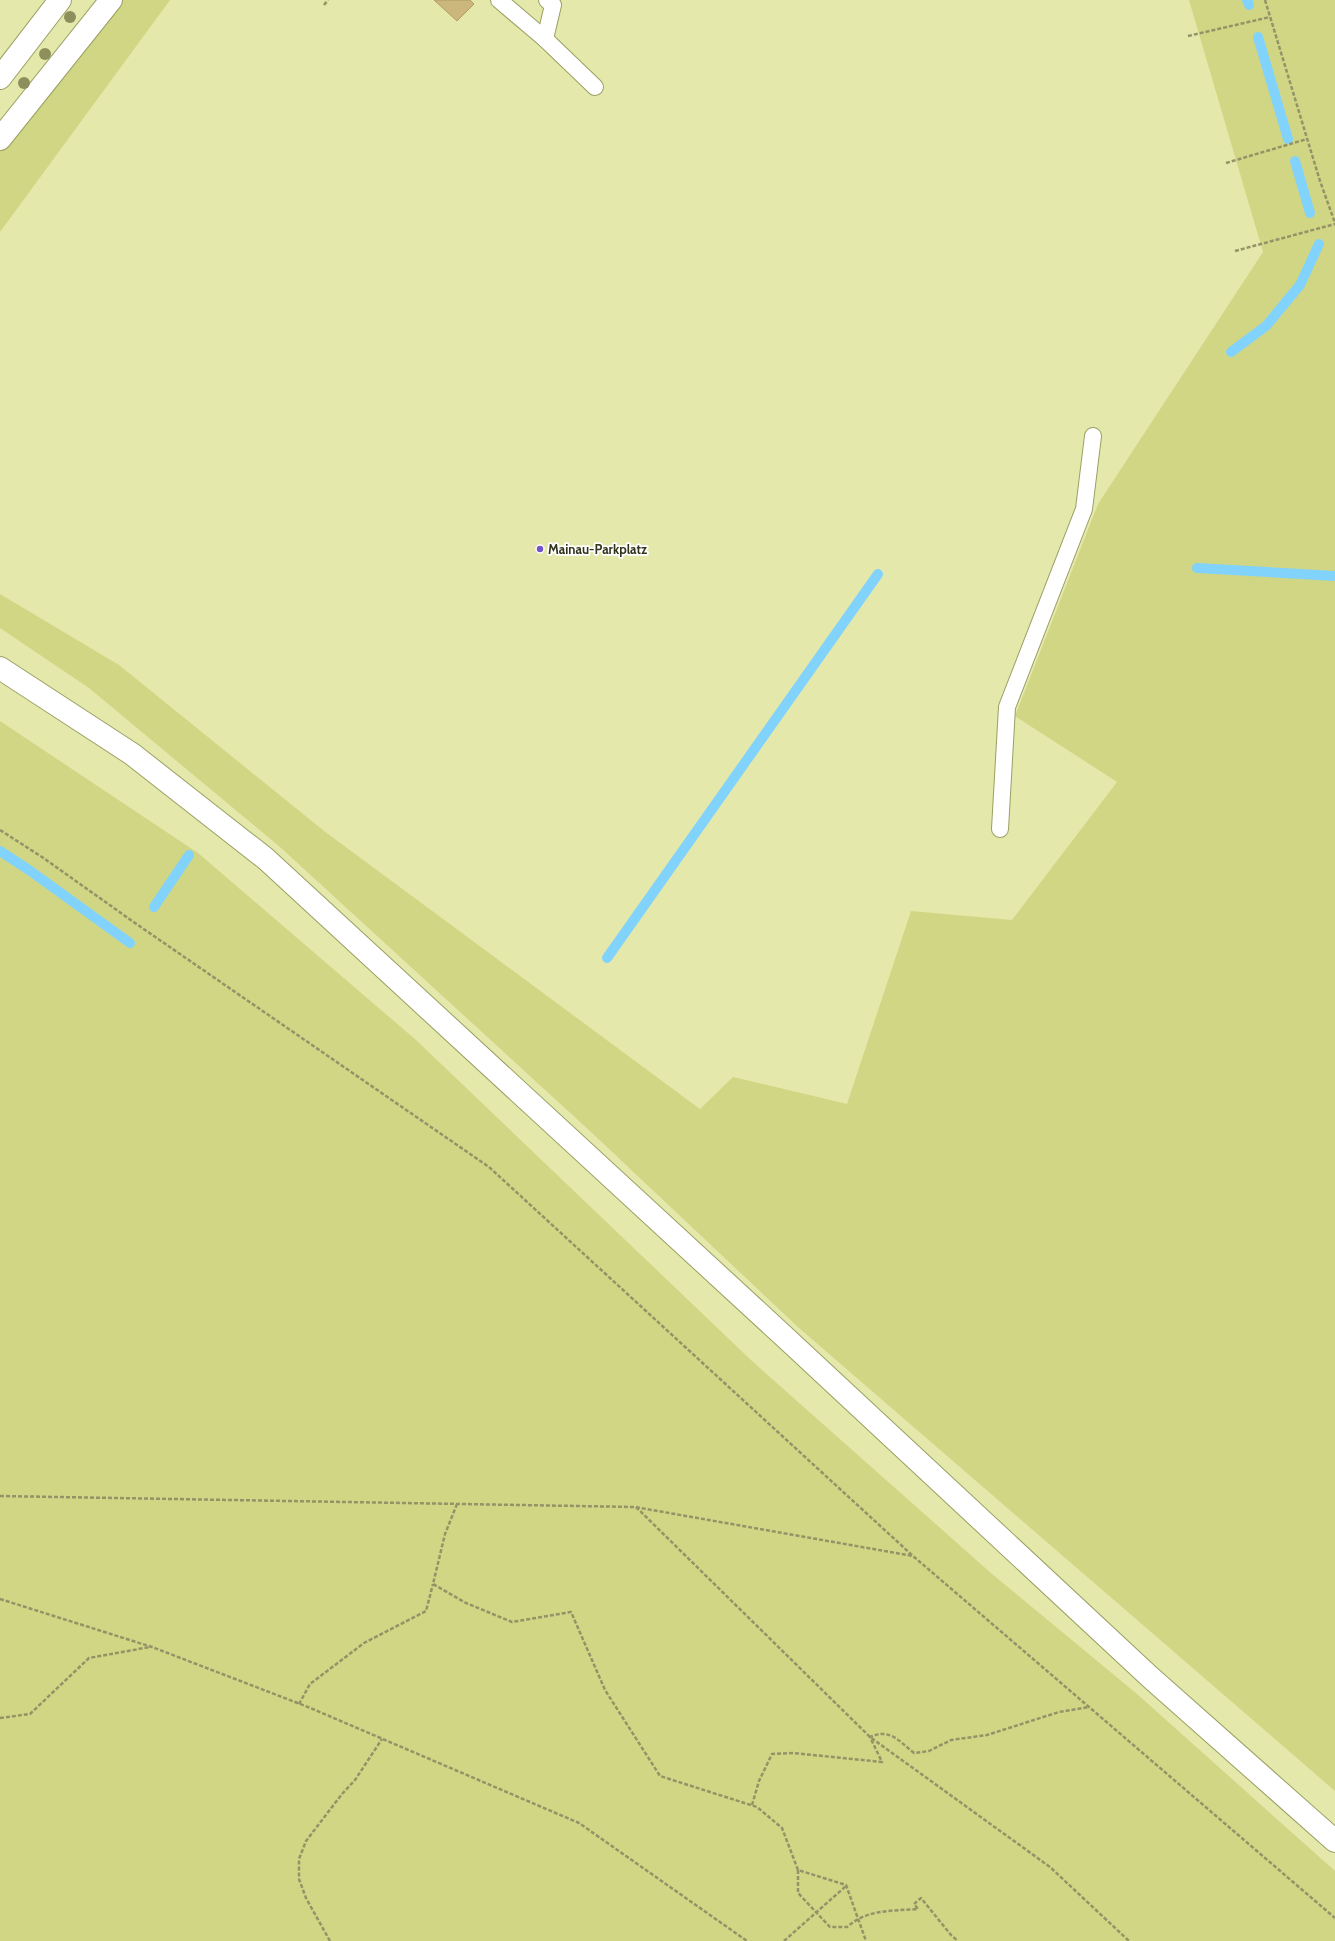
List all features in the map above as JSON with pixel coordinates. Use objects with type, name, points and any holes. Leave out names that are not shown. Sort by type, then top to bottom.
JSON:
[{"type":"main road","points":[[0,78],[60,0]]},
{"type":"main road","points":[[0,139],[111,0]]},
{"type":"main road","points":[[0,668],[132,754],[266,859],[1144,1671],[1335,1841]]},
{"type":"lane","points":[[499,0],[545,39],[595,87]]},
{"type":"lane","points":[[545,39],[553,5],[547,0]]},
{"type":"lane","points":[[1000,829],[1007,707],[1084,509],[1093,436]]},
{"type":"path","points":[[324,5],[328,0]]},
{"type":"path","points":[[1235,251],[1335,224],[1307,139],[1265,0]]},
{"type":"path","points":[[1188,36],[1270,17]]},
{"type":"path","points":[[1226,163],[1307,139]]},
{"type":"path","points":[[0,830],[42,857],[135,923],[489,1167],[914,1556],[1335,1918]]},
{"type":"path","points":[[0,1496],[635,1507],[914,1556]]},
{"type":"path","points":[[299,1704],[310,1684],[364,1643],[426,1611],[445,1534],[457,1504]]},
{"type":"path","points":[[635,1507],[870,1737],[1050,1866],[1129,1941]]},
{"type":"path","points":[[433,1584],[466,1603],[512,1622],[571,1612],[605,1690],[660,1776],[757,1807],[782,1828],[798,1870],[798,1894],[830,1927],[847,1927],[858,1918],[882,1912],[918,1909],[914,1904],[921,1898],[951,1935],[958,1941]]},
{"type":"path","points":[[0,1599],[152,1647],[299,1704],[579,1823],[747,1941]]},
{"type":"path","points":[[0,1718],[30,1714],[89,1658],[152,1647]]},
{"type":"path","points":[[870,1737],[878,1734],[889,1734],[914,1753],[929,1751],[951,1740],[987,1735],[1060,1712],[1089,1707]]},
{"type":"path","points":[[752,1805],[759,1781],[772,1754],[793,1753],[882,1762],[870,1737]]},
{"type":"path","points":[[330,1941],[306,1898],[299,1879],[299,1859],[306,1842],[342,1794],[355,1780],[382,1739]]},
{"type":"path","points":[[798,1870],[846,1885]]},
{"type":"path","points":[[784,1941],[846,1885]]},
{"type":"path","points":[[846,1885],[866,1941]]},
{"type":"green space","points":[[107,0],[170,0],[0,232],[0,150]]},
{"type":"green space","points":[[1189,0],[1335,0],[1335,1791],[799,1328],[591,1132],[280,847],[89,688],[0,628],[0,594],[119,665],[324,831],[700,1109],[733,1077],[847,1104],[911,911],[1012,920],[1117,782],[1015,716],[1098,504],[1263,252]]},
{"type":"green space","points":[[0,721],[198,853],[416,1040],[752,1361],[992,1574],[1137,1694],[1335,1871],[1335,1941],[0,1941]]},
{"type":"building","points":[[434,0],[470,0],[474,4],[457,21]]},
{"type":"waterway","points":[[1247,0],[1249,5]]},
{"type":"waterway","points":[[1258,37],[1288,139]]},
{"type":"waterway","points":[[1295,161],[1310,213]]},
{"type":"waterway","points":[[1231,352],[1266,326],[1300,285],[1319,244]]},
{"type":"waterway","points":[[1197,568],[1335,576]]},
{"type":"waterway","points":[[607,958],[878,574]]},
{"type":"waterway","points":[[0,851],[29,870],[130,943]]},
{"type":"waterway","points":[[154,907],[189,855]]},
{"type":"place","name":"Mainau-Parkplatz","points":[[540,549]]}]
